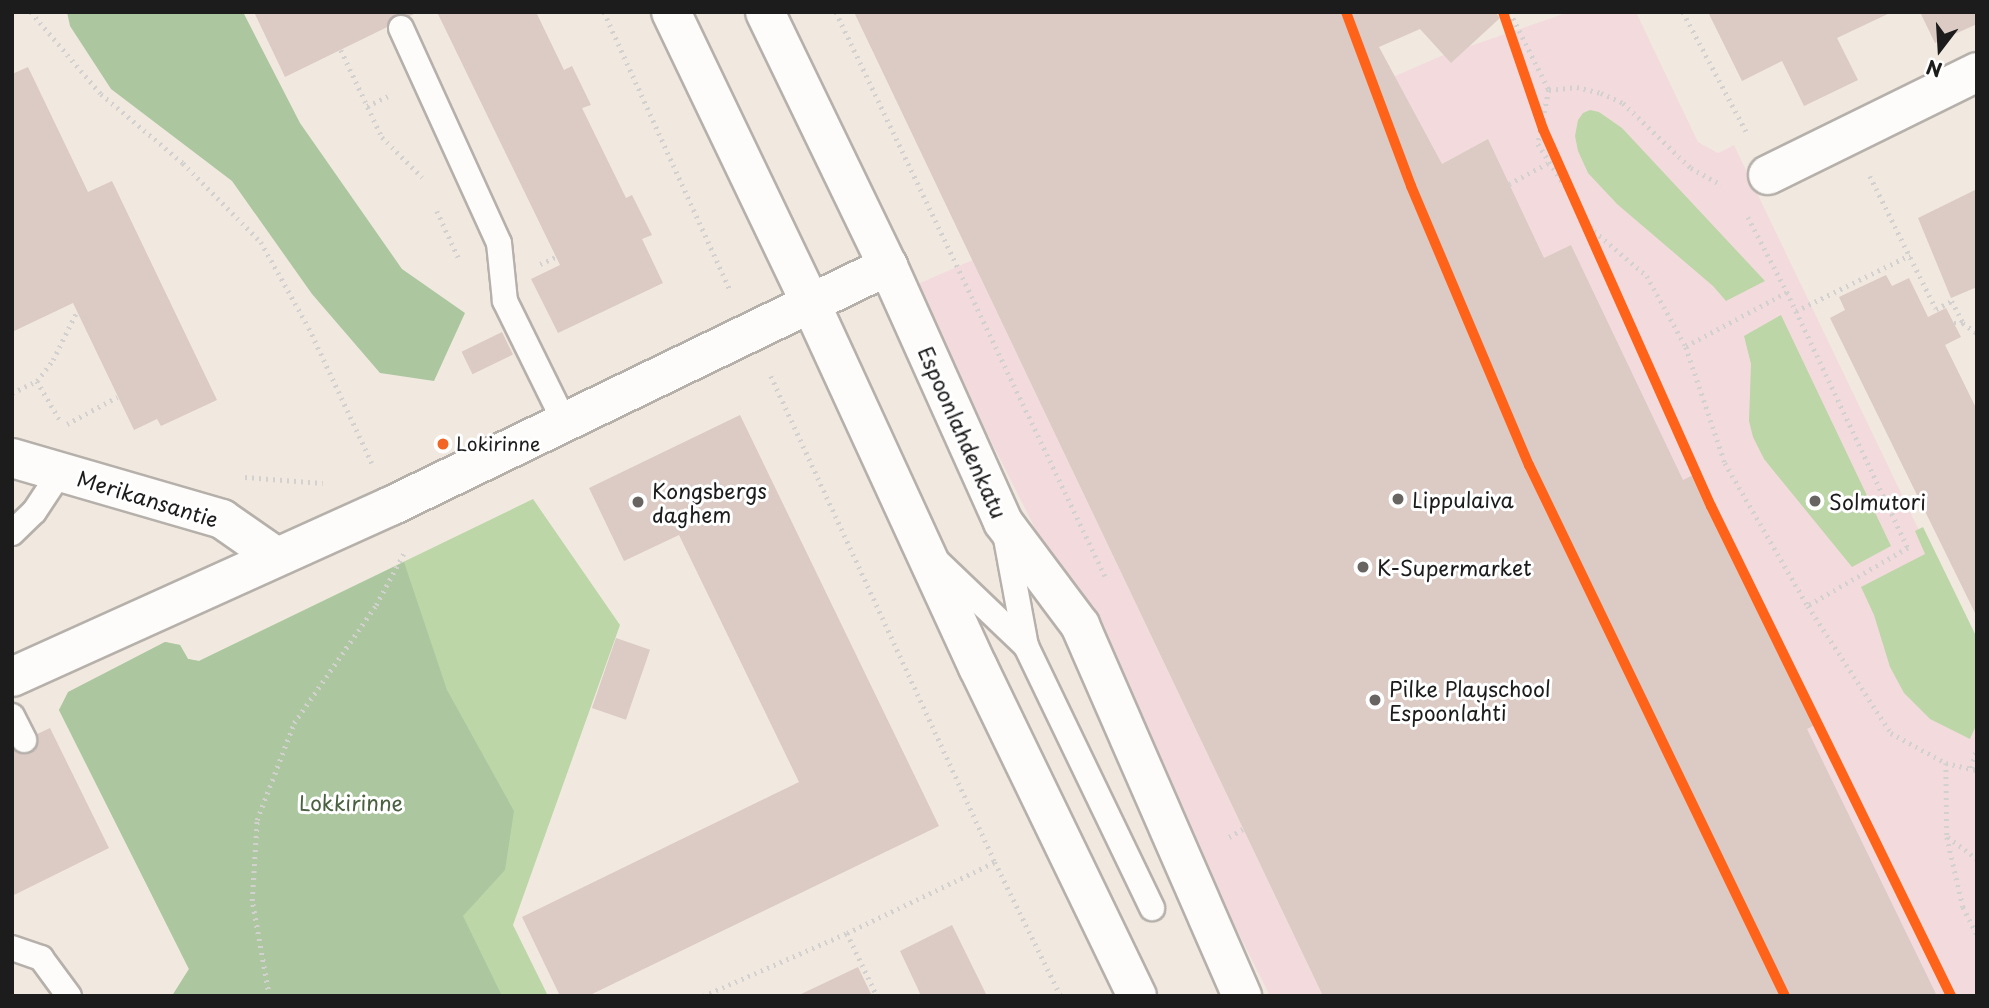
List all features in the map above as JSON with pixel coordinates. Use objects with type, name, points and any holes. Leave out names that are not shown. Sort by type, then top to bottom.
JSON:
[{"type":"main road","points":[[671,12],[810,302],[984,679],[1137,996]]},
{"type":"main road","name":"Espoonlahdenkatu","points":[[765,12],[888,266],[1003,522],[1080,625],[1242,996]]},
{"type":"main road","points":[[1768,175],[1977,72]]},
{"type":"main road","points":[[12,677],[275,556],[391,506],[888,266]]},
{"type":"main road","name":"Merikansantie","points":[[12,458],[222,519],[275,556]]},
{"type":"lane","points":[[401,27],[499,243],[505,301],[565,421]]},
{"type":"lane","points":[[12,533],[34,512],[61,471]]},
{"type":"lane","points":[[1003,522],[1026,646],[1152,908]]},
{"type":"lane","points":[[926,550],[1026,646]]},
{"type":"lane","points":[[12,716],[24,740]]},
{"type":"lane","points":[[12,948],[41,958],[69,996]]},
{"type":"path","points":[[31,12],[101,94],[184,163],[261,242],[309,328],[373,465]]},
{"type":"path","points":[[604,12],[995,862],[1061,996]]},
{"type":"path","points":[[836,12],[1106,578]]},
{"type":"path","points":[[1510,12],[1549,90],[1538,144],[1594,231],[1647,276],[1686,346],[1725,463],[1808,606],[1891,733],[1946,763],[1974,769],[1977,747]]},
{"type":"path","points":[[1683,12],[1768,175],[1734,192]]},
{"type":"path","points":[[341,50],[382,137],[422,175],[427,188]]},
{"type":"path","points":[[1549,90],[1577,87],[1601,93],[1623,103],[1691,168],[1734,192],[1787,292],[1908,548],[1808,606]]},
{"type":"path","points":[[1849,135],[1936,309],[1952,301],[1964,323],[1977,332]]},
{"type":"path","points":[[1510,184],[1548,163]]},
{"type":"path","points":[[432,200],[458,262],[499,243]]},
{"type":"path","points":[[1796,311],[1910,255]]},
{"type":"path","points":[[1686,346],[1787,292]]},
{"type":"path","points":[[12,393],[37,381],[53,360],[77,312]]},
{"type":"path","points":[[1954,323],[1964,323]]},
{"type":"path","points":[[37,381],[67,432]]},
{"type":"path","points":[[63,426],[117,397]]},
{"type":"path","points":[[269,996],[252,901],[257,820],[294,723],[376,605],[409,544]]},
{"type":"path","points":[[1946,763],[1947,837],[1963,907],[1977,934]]},
{"type":"path","points":[[1229,837],[1243,829]]},
{"type":"path","points":[[1947,837],[1977,859]]},
{"type":"path","points":[[703,996],[856,929],[995,862]]},
{"type":"path","points":[[847,933],[877,996]]},
{"type":"shaded area","name":"Lippulaiva","points":[[1569,12],[1636,12],[1698,142],[1718,153],[1734,145],[1977,651],[1977,996],[1270,996],[913,286],[1441,56]]},
{"type":"green space","points":[[67,12],[243,12],[300,123],[402,269],[465,313],[434,381],[380,373],[312,294],[232,181],[111,89],[70,26]]},
{"type":"green space","points":[[1590,110],[1599,112],[1622,128],[1765,281],[1726,301],[1713,286],[1617,204],[1588,173],[1578,151],[1575,136],[1578,120],[1583,113]]},
{"type":"green space","points":[[1781,315],[1891,546],[1852,567],[1764,459],[1753,437],[1749,421],[1751,364],[1744,336]]},
{"type":"green space","name":"Lokkirinne","points":[[533,499],[620,625],[513,925],[548,996],[172,996],[189,969],[59,710],[69,692],[165,642],[180,645],[188,659],[199,661]]},
{"type":"green space","points":[[1923,527],[1977,638],[1977,723],[1970,739],[1930,719],[1904,693],[1890,667],[1874,615],[1861,587],[1925,554],[1915,531]]},
{"type":"green space","name":"Lokkirinne","points":[[404,562],[447,690],[514,811],[505,870],[463,916],[502,996],[172,996],[189,969],[59,710],[68,692],[165,642],[180,645],[188,659],[199,661]]},
{"type":"building","points":[[254,12],[418,12],[285,77]]},
{"type":"building","points":[[437,12],[536,12],[564,70],[572,66],[591,105],[582,108],[626,198],[632,195],[652,235],[642,239],[663,283],[558,333],[531,279],[560,265]]},
{"type":"building","name":"Lippulaiva","points":[[854,12],[1495,12],[1500,18],[1451,63],[1420,29],[1379,47],[1442,164],[1488,139],[1544,258],[1571,245],[1683,480],[1697,473],[1817,724],[1807,729],[1937,996],[1323,996]]},
{"type":"building","points":[[1708,12],[1892,12],[1837,38],[1858,80],[1804,106],[1782,61],[1742,81]]},
{"type":"building","points":[[1920,12],[1977,12],[1977,24],[1935,43]]},
{"type":"building","points":[[28,67],[88,192],[112,181],[217,400],[161,426],[157,419],[134,430],[73,303],[12,332],[12,74]]},
{"type":"building","points":[[1977,189],[1977,287],[1951,298],[1918,218]]},
{"type":"building","points":[[1886,275],[1892,286],[1909,278],[1928,317],[1946,308],[1961,337],[1945,345],[1977,410],[1977,617],[1830,318],[1845,310],[1839,297]]},
{"type":"building","points":[[502,332],[513,354],[473,374],[462,352]]},
{"type":"building","points":[[740,415],[939,826],[588,996],[560,996],[522,917],[799,782],[679,535],[624,561],[589,488]]},
{"type":"building","points":[[616,638],[650,650],[626,720],[592,708]]},
{"type":"building","points":[[50,728],[109,848],[12,896],[12,746]]},
{"type":"building","points":[[952,925],[987,996],[921,996],[900,951]]},
{"type":"building","points":[[858,967],[872,996],[797,996]]},
{"type":"transit line","points":[[1346,12],[1411,186],[1529,465],[1785,996]]},
{"type":"transit line","points":[[1503,12],[1543,129],[1711,506],[1951,996]]},
{"type":"place","name":"Lokirinne","points":[[443,444]]},
{"type":"place","name":"Lippulaiva","points":[[1398,499]]},
{"type":"place","name":"Solmutori","points":[[1815,501]]},
{"type":"place","name":"Kongsbergs daghem","points":[[638,502]]},
{"type":"place","name":"K-Supermarket","points":[[1363,567]]},
{"type":"place","name":"Pilke Playschool Espoonlahti","points":[[1375,700]]}]
